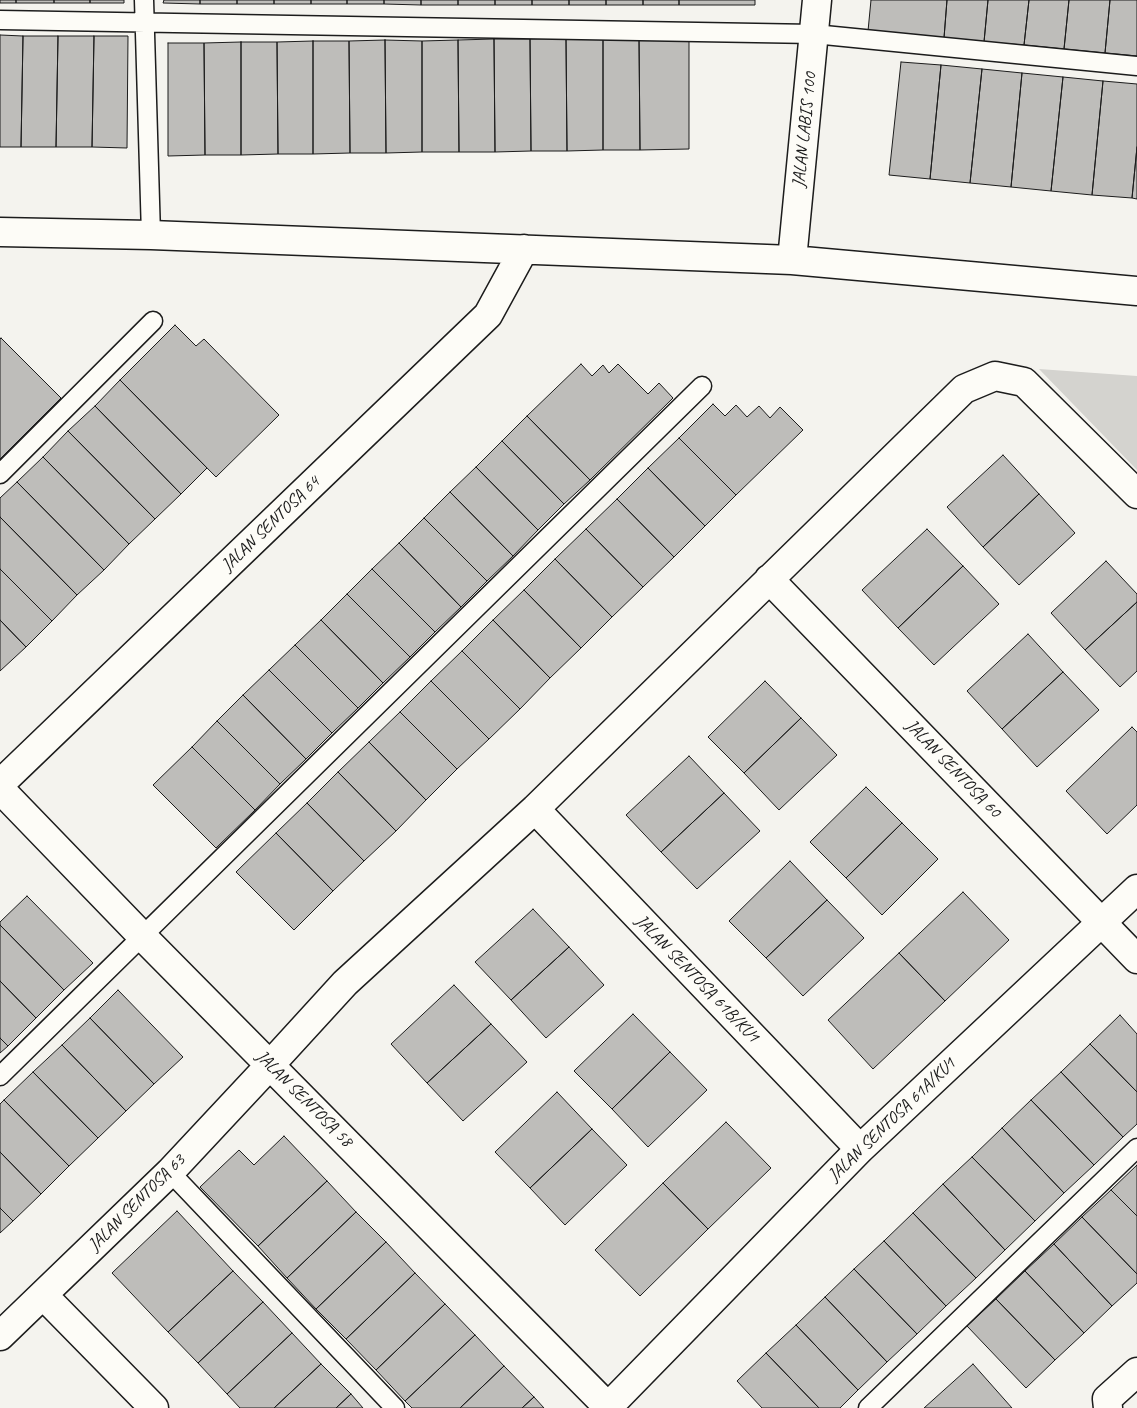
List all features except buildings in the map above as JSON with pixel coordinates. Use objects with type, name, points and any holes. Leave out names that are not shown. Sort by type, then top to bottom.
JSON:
[{"type":"street","name":"JALAN LABIS 100","points":[[792,260],[817,0]]},
{"type":"street","points":[[0,232],[151,235],[792,260],[1137,291]]},
{"type":"street","name":"JALAN SENTOSA 64","points":[[0,784],[488,315],[524,250]]},
{"type":"street","name":"JALAN SENTOSA 63","points":[[0,1336],[170,1172],[345,983],[535,809],[964,389],[995,376],[1024,382],[1137,494]]},
{"type":"street","name":"JALAN SENTOSA 60","points":[[769,579],[1137,959]]},
{"type":"street","name":"JALAN SENTOSA 58","points":[[0,790],[609,1408]]},
{"type":"street","name":"JALAN SENTOSA 61B/KU1","points":[[535,809],[860,1148]]},
{"type":"street","name":"JALAN SENTOSA 61A/KU1","points":[[609,1408],[860,1148],[1137,889]]},
{"type":"street","points":[[43,1295],[154,1408]]},
{"type":"street","points":[[1108,1408],[1107,1398],[1137,1372]]},
{"type":"lane","points":[[144,0],[151,235]]},
{"type":"lane","points":[[0,20],[814,34],[1137,66]]},
{"type":"lane","points":[[0,474],[153,321]]},
{"type":"lane","points":[[0,1076],[702,386]]},
{"type":"lane","points":[[868,1408],[1137,1148]]},
{"type":"lane","points":[[170,1172],[395,1408]]},
{"type":"shaded area","points":[[1039,369],[1137,376],[1137,470]]}]
